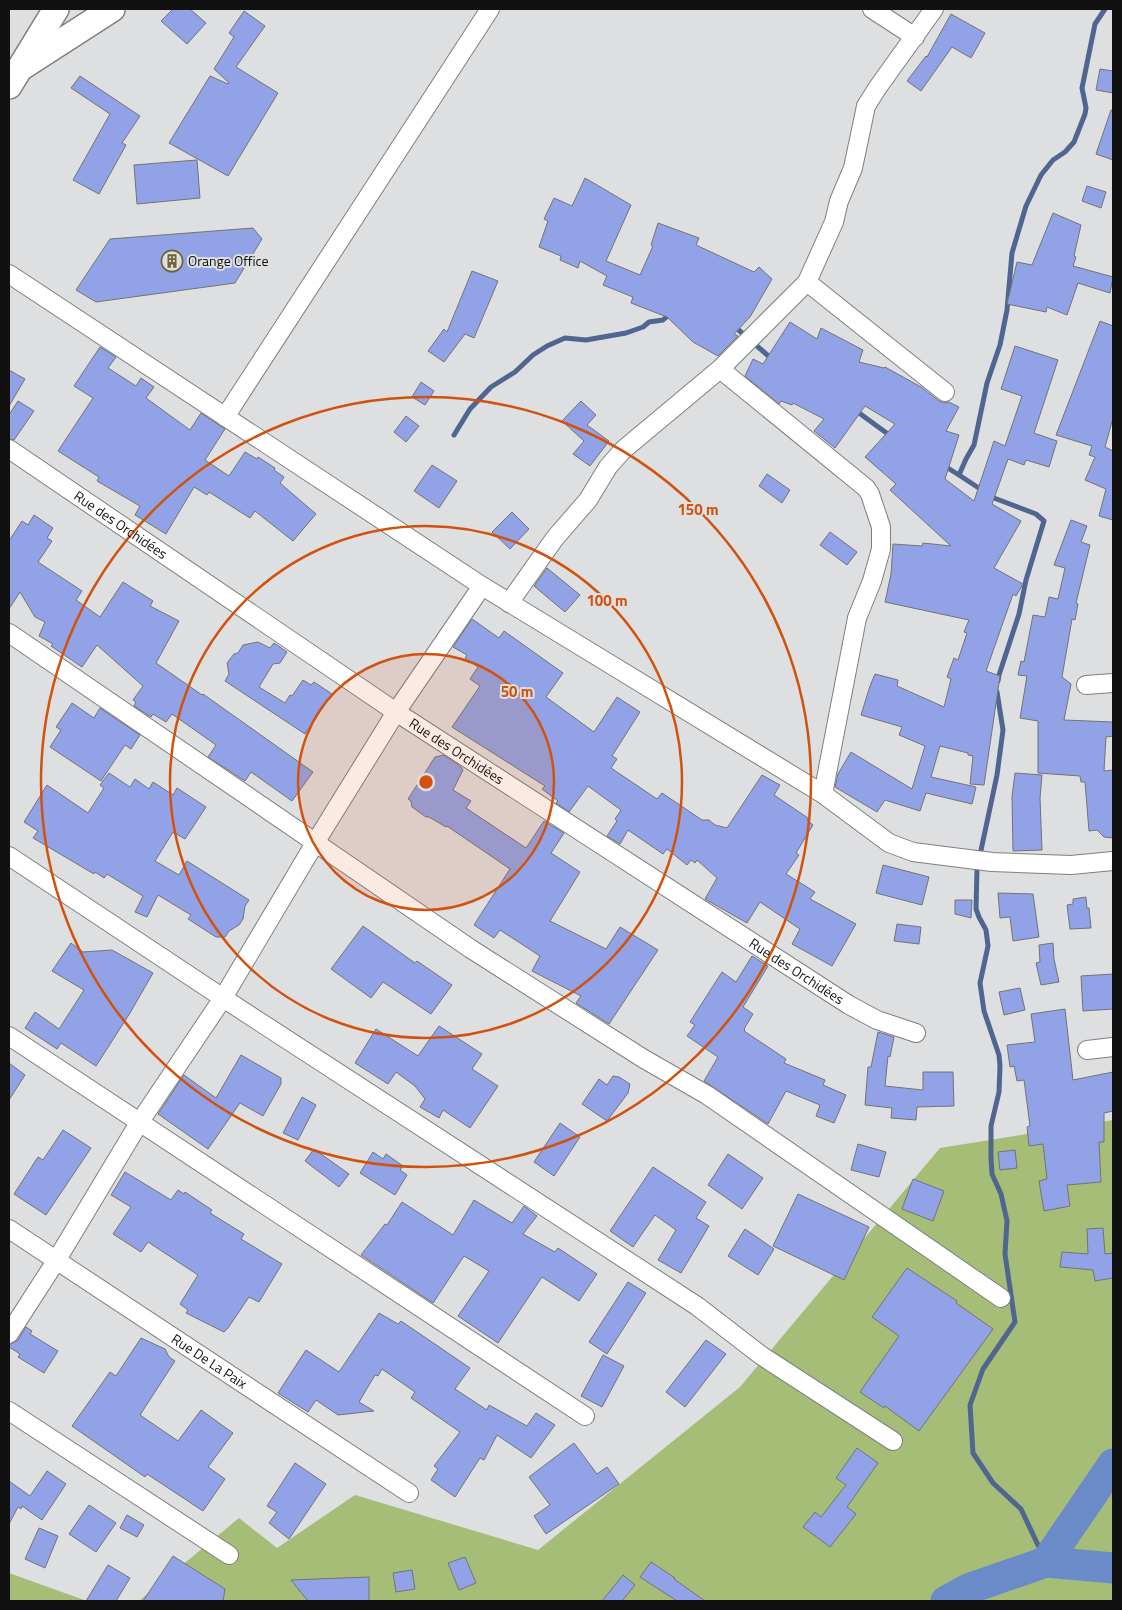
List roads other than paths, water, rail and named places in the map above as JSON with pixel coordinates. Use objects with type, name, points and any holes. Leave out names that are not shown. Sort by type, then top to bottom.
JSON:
[{"type":"main road","points":[[14,77],[56,9]]},
{"type":"main road","points":[[14,77],[112,9]]},
{"type":"street","points":[[225,417],[490,9]]},
{"type":"street","points":[[872,9],[915,37]]},
{"type":"street","points":[[510,603],[555,538],[588,500],[608,467],[643,432],[720,369],[807,282],[834,222],[839,201],[853,168],[866,106],[934,9]]},
{"type":"street","points":[[9,274],[482,586],[823,794],[888,843],[912,852],[1002,863],[1071,866],[1113,862]]},
{"type":"street","points":[[807,282],[945,392]]},
{"type":"street","points":[[720,369],[866,488],[870,494],[881,527],[880,549],[872,581],[857,618],[823,794]]},
{"type":"street","name":"Rue des Orchidées","points":[[9,449],[396,712],[849,1005],[877,1020],[916,1033]]},
{"type":"street","points":[[9,1334],[56,1261],[138,1123],[223,998],[315,843],[396,712],[482,586]]},
{"type":"street","points":[[9,634],[471,949],[644,1059],[706,1095],[1001,1298]]},
{"type":"street","points":[[1086,686],[1113,683]]},
{"type":"street","points":[[9,856],[223,998],[697,1306],[762,1356],[893,1441]]},
{"type":"street","points":[[9,1036],[138,1123],[586,1416]]},
{"type":"street","points":[[1087,1050],[1113,1048]]},
{"type":"street","name":"Rue De La Paix","points":[[9,1229],[409,1493]]},
{"type":"street","points":[[9,1411],[229,1555]]},
{"type":"waterway","points":[[998,681],[1019,614],[1026,580],[1044,521],[1036,514],[994,498],[959,475],[974,445],[987,383],[1000,345],[1007,310],[1012,253],[1026,206],[1041,175],[1053,160],[1065,152],[1074,142],[1085,114],[1086,108],[1082,88],[1095,24],[1105,9]]},
{"type":"waterway","points":[[454,435],[470,409],[491,387],[515,372],[533,355],[547,346],[565,338],[586,340],[626,333],[643,327],[649,322],[663,320],[672,312]]},
{"type":"waterway","points":[[734,326],[773,360]]},
{"type":"waterway","points":[[855,410],[892,437]]},
{"type":"waterway","points":[[943,465],[959,475]]},
{"type":"waterway","points":[[997,692],[1003,730],[997,775],[977,869],[976,909],[986,930],[988,946],[980,983],[984,1011],[999,1055],[999,1092],[991,1126],[991,1158],[992,1174],[1001,1194],[1007,1221],[1005,1254],[1015,1322],[983,1369],[970,1405],[973,1453],[993,1483],[1021,1509],[1046,1562]]},
{"type":"waterway","points":[[1046,1562],[1113,1464]]},
{"type":"waterway","points":[[946,1601],[968,1589],[1046,1562],[1113,1568]]},
{"type":"place","name":"Orange Office","points":[[172,261]]}]
